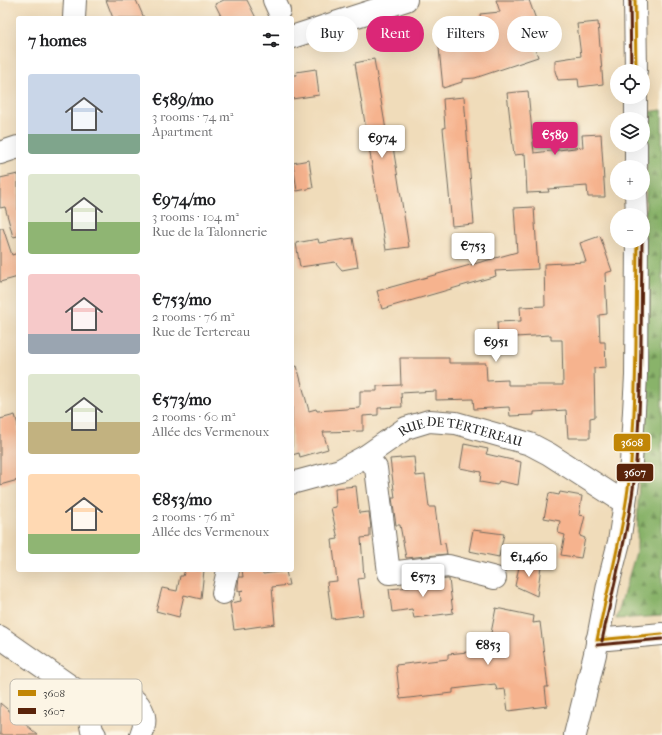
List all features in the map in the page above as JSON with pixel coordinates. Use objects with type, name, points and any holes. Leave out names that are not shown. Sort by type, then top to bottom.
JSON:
[{"type":"street","points":[[74,16],[75,0]]},
{"type":"street","points":[[294,36],[406,0]]},
{"type":"street","points":[[635,0],[636,64]]},
{"type":"street","points":[[0,153],[16,147]]},
{"type":"street","points":[[575,735],[619,542],[631,464],[636,376],[637,248]]},
{"type":"street","name":"RUE DE TERTEREAU","points":[[294,482],[340,470],[366,456],[406,428],[429,421],[456,423],[530,444],[549,454],[625,502]]},
{"type":"street","points":[[366,456],[376,468],[389,573],[448,566],[495,578]]},
{"type":"street","points":[[223,593],[228,572]]},
{"type":"street","points":[[597,640],[662,634]]},
{"type":"street","points":[[0,637],[61,679]]},
{"type":"street","points":[[141,735],[144,725],[144,715],[142,710]]},
{"type":"street","points":[[91,725],[94,735]]},
{"type":"green space","points":[[662,110],[662,616],[616,619],[637,549],[645,248],[650,248],[650,208],[646,208],[646,200],[650,200],[650,160],[647,160],[647,152],[650,152],[650,112],[648,112]]},
{"type":"building","points":[[106,0],[136,0],[143,16],[112,16]]},
{"type":"building","points":[[224,0],[247,0],[255,16],[221,16],[215,4]]},
{"type":"building","points":[[496,0],[529,0],[535,16],[507,16],[507,52],[536,52],[538,57],[475,78],[462,79],[462,82],[443,88],[439,52],[499,52],[499,16],[480,16],[480,14],[500,12]]},
{"type":"building","points":[[598,22],[603,84],[579,87],[578,79],[558,80],[555,71],[555,60],[581,56],[577,24]]},
{"type":"building","points":[[374,59],[389,148],[393,147],[409,247],[386,250],[355,63]]},
{"type":"building","points":[[316,69],[319,95],[294,99],[294,75],[297,75],[296,72]]},
{"type":"building","points":[[528,91],[534,153],[583,147],[582,135],[601,134],[605,197],[588,197],[587,186],[548,189],[549,192],[527,193],[525,154],[514,155],[507,93]]},
{"type":"building","points":[[464,97],[474,224],[452,226],[443,128],[445,128],[443,99]]},
{"type":"building","points":[[309,160],[313,188],[297,191],[294,163]]},
{"type":"building","points":[[16,174],[16,236],[13,237],[5,207],[0,208],[0,178]]},
{"type":"building","points":[[534,207],[538,269],[495,271],[496,276],[382,309],[377,291],[517,252],[514,208]]},
{"type":"building","points":[[0,228],[3,228],[12,255],[16,254],[16,278],[0,282]]},
{"type":"building","points":[[600,236],[612,271],[605,273],[607,314],[599,315],[600,342],[605,342],[606,367],[594,368],[595,417],[590,418],[590,438],[568,438],[566,410],[534,412],[534,415],[510,416],[509,407],[474,409],[473,399],[436,400],[436,391],[401,393],[402,407],[378,408],[378,415],[363,416],[363,431],[323,432],[328,449],[300,457],[299,453],[294,454],[294,367],[297,366],[309,411],[316,409],[317,411],[360,408],[360,391],[377,391],[377,386],[401,385],[400,358],[449,358],[449,363],[486,363],[487,381],[508,380],[508,385],[563,385],[562,340],[551,340],[551,335],[498,338],[497,322],[521,321],[520,307],[545,306],[544,264],[586,262],[580,243]]},
{"type":"building","points":[[353,238],[358,267],[342,270],[335,262],[300,267],[296,243],[318,239],[319,243]]},
{"type":"building","points":[[15,415],[16,418],[16,481],[0,485],[0,419]]},
{"type":"building","points":[[464,444],[488,449],[486,454],[521,462],[518,485],[499,481],[497,485],[480,482],[481,472],[460,468]]},
{"type":"building","points":[[414,457],[416,476],[425,475],[429,507],[435,507],[440,544],[445,543],[447,554],[406,558],[400,525],[396,525],[392,498],[395,498],[390,459]]},
{"type":"building","points":[[356,486],[359,513],[369,512],[371,528],[370,537],[361,538],[364,578],[358,579],[363,615],[332,619],[327,582],[337,581],[332,540],[338,539],[331,508],[336,507],[335,488]]},
{"type":"building","points":[[560,492],[582,496],[579,515],[585,516],[580,536],[585,538],[581,558],[561,555],[565,535],[558,533],[560,521],[544,518],[549,493],[559,495]]},
{"type":"building","points":[[473,530],[504,534],[499,557],[469,551]]},
{"type":"building","points":[[520,562],[541,566],[537,596],[515,586]]},
{"type":"building","points":[[184,572],[204,572],[201,599],[184,595],[179,617],[156,611],[162,588],[177,591],[180,576],[183,576]]},
{"type":"building","points":[[242,572],[262,572],[263,574],[286,572],[289,585],[272,587],[275,624],[234,630],[230,603],[241,601],[240,591],[244,590],[238,591],[238,585],[239,577],[243,577]]},
{"type":"building","points":[[449,579],[453,613],[414,618],[412,609],[392,612],[389,589],[410,587],[410,583]]},
{"type":"building","points":[[496,608],[534,616],[533,623],[540,622],[548,687],[545,687],[547,706],[508,711],[505,689],[497,690],[495,684],[453,689],[453,693],[400,699],[396,665],[448,659],[448,654],[487,650],[485,634],[491,633]]},
{"type":"building","points":[[0,703],[10,711],[10,725],[26,725],[38,735],[0,735]]},
{"type":"transit line","name":"3607","points":[[630,0],[631,64]]},
{"type":"transit line","name":"3608","points":[[635,0],[636,64]]},
{"type":"transit line","name":"3608","points":[[597,640],[621,529],[629,484],[635,379],[637,248]]},
{"type":"transit line","name":"3607","points":[[602,641],[626,530],[634,485],[640,380],[642,248]]},
{"type":"transit line","name":"3608","points":[[597,640],[662,634]]},
{"type":"transit line","name":"3607","points":[[597,645],[662,639]]}]
